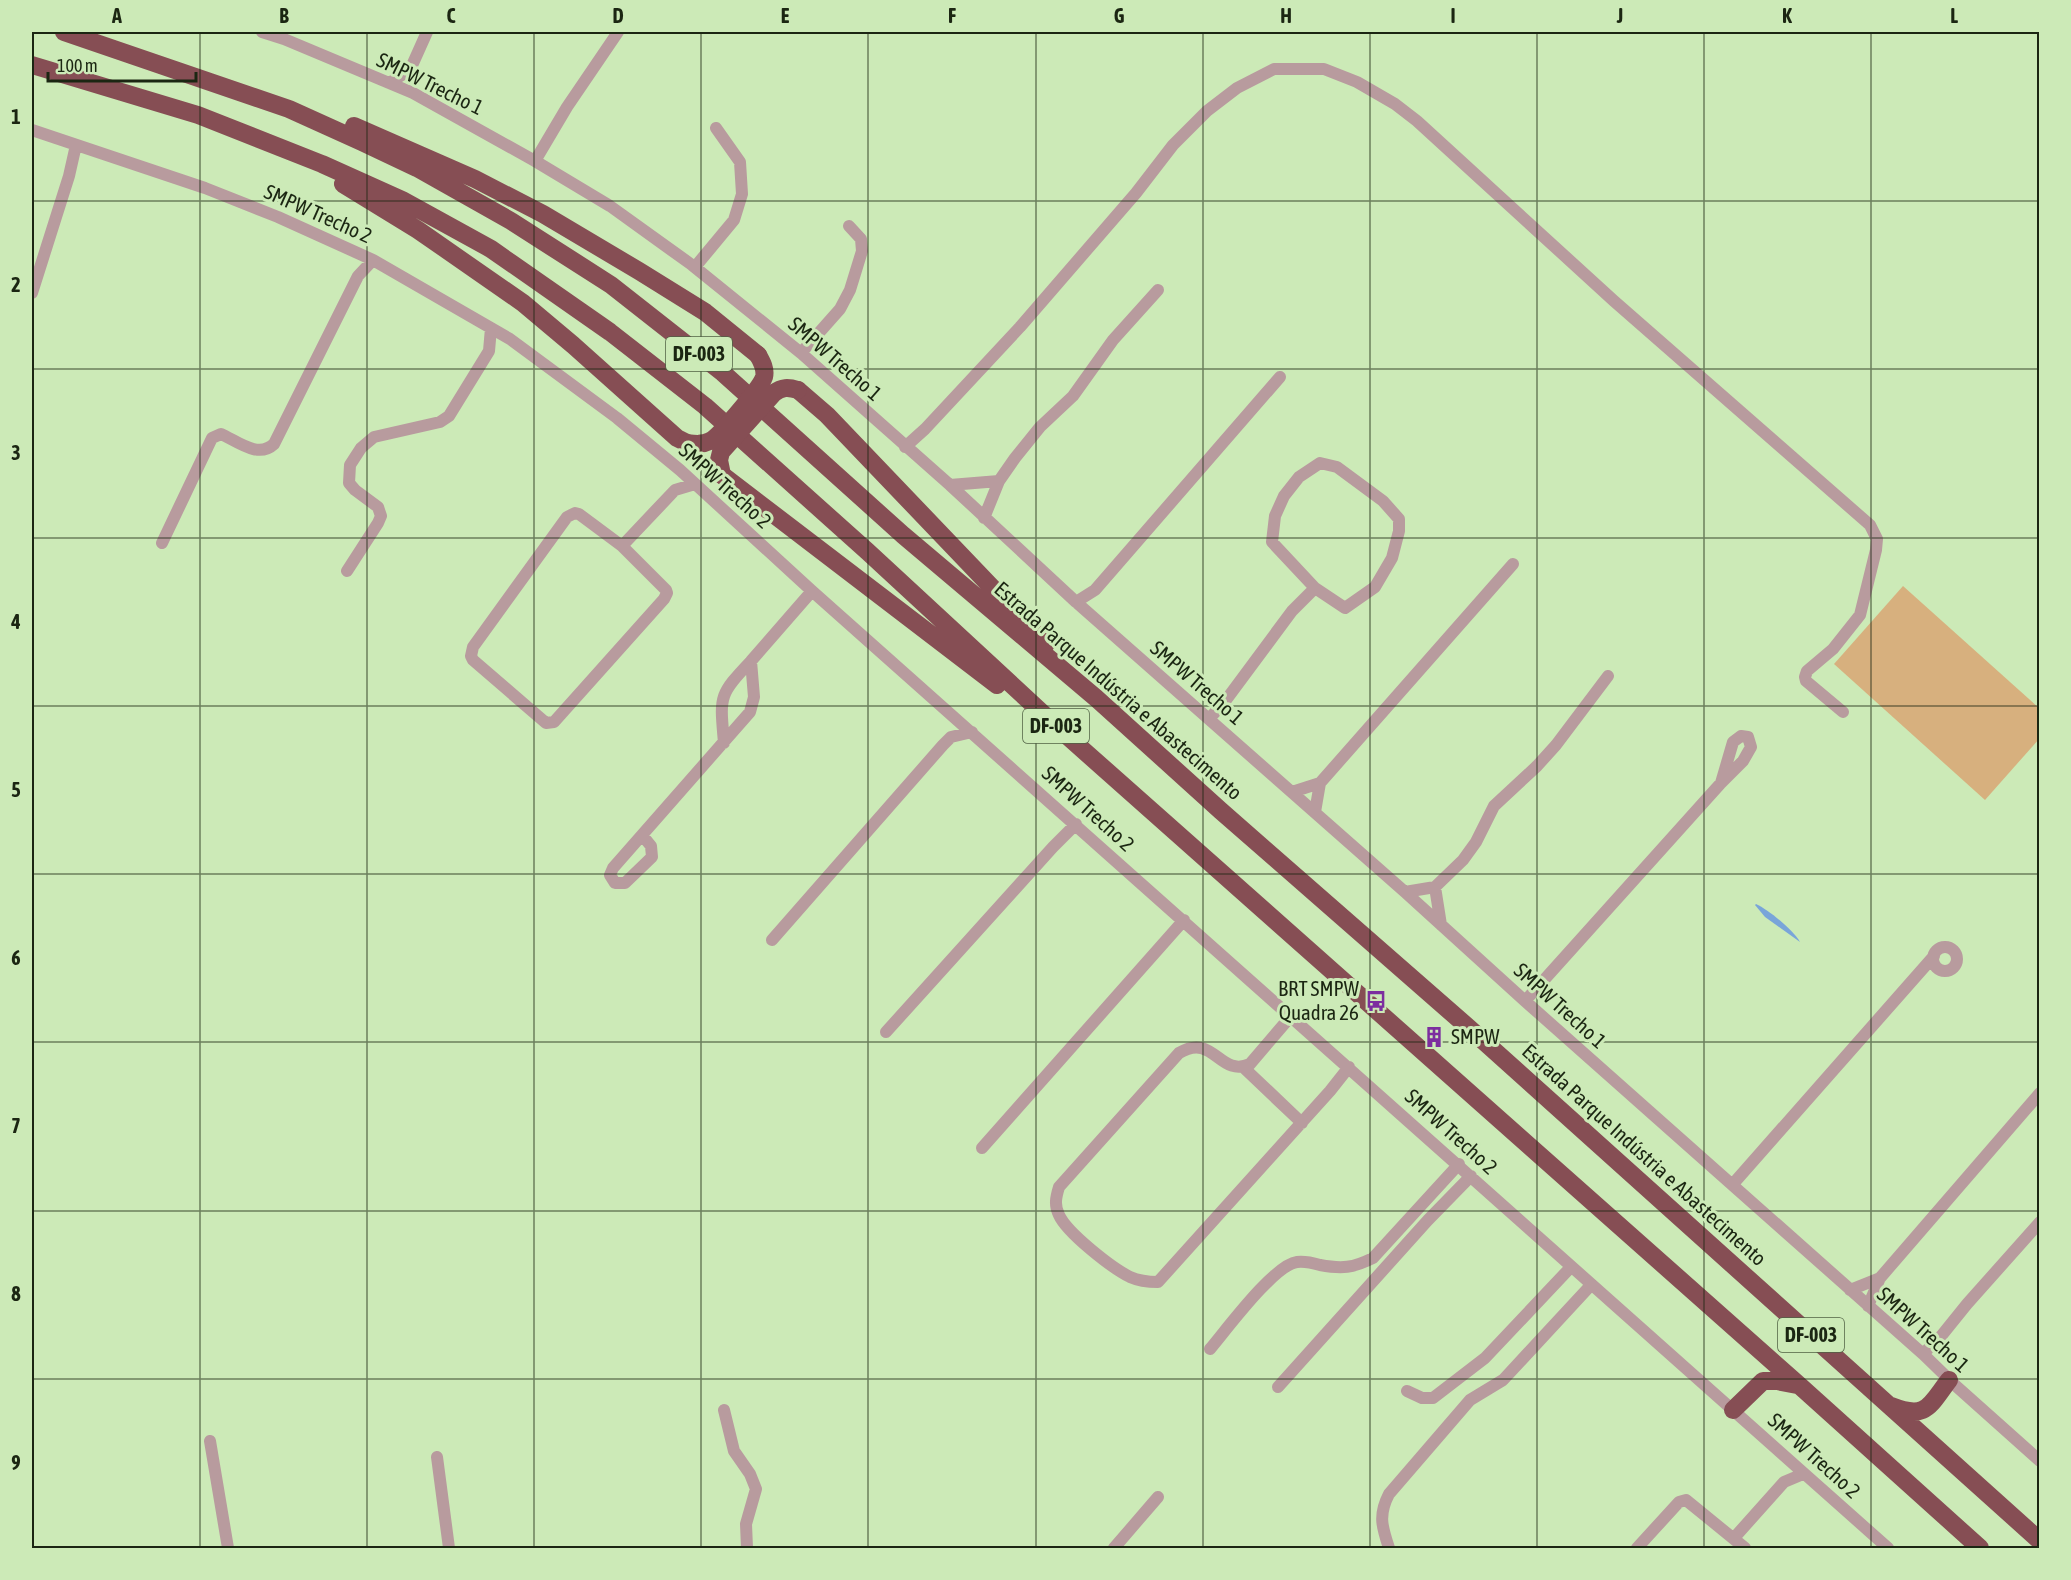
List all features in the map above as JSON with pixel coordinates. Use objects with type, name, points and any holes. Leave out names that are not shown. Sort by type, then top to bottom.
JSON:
[{"type":"highway","name":"Estrada Parque Indústria e Abastecimento","points":[[64,32],[289,110],[417,168],[511,220],[611,285],[723,373],[903,535],[1096,698],[1221,811],[1469,1028],[1888,1404],[1938,1452],[2040,1541]]},
{"type":"highway","name":"DF-003","points":[[32,65],[198,115],[322,164],[402,200],[491,249],[610,332],[705,406],[875,558],[1065,734],[1980,1548]]},
{"type":"highway","points":[[289,110],[322,116],[383,137],[534,209],[705,312],[758,355],[765,369],[764,378],[753,395],[714,438],[701,444],[687,443],[677,438],[581,351],[523,303],[418,230],[336,180],[322,164]]},
{"type":"highway","points":[[1065,734],[722,475],[719,460],[721,452],[774,393],[781,388],[789,387],[798,390],[827,415],[1096,698]]},
{"type":"highway","points":[[1730,1407],[1756,1374],[1755,1360],[1749,1341]]},
{"type":"highway","points":[[1730,1407],[1763,1381],[1777,1380],[1800,1386]]},
{"type":"highway","points":[[1888,1404],[1907,1412],[1920,1412],[1952,1383]]},
{"type":"highway","points":[[1938,1452],[1929,1420],[1952,1383]]},
{"type":"street","name":"SMPW Trecho 1","points":[[262,32],[284,35],[413,93],[610,206],[695,267],[801,354],[950,485],[1088,613],[1405,892],[2040,1461]]},
{"type":"street","points":[[413,93],[410,70],[427,32]]},
{"type":"street","points":[[535,161],[567,107],[618,32]]},
{"type":"street","points":[[905,447],[957,396],[1020,327],[1136,193],[1173,145],[1207,111],[1237,88],[1274,69],[1324,69],[1357,81],[1395,104],[1417,121],[1614,301],[1870,525],[1877,539],[1876,550],[1860,615],[1850,630],[1808,671],[1805,677],[1806,681],[1843,712]]},
{"type":"street","points":[[389,83],[410,70]]},
{"type":"street","points":[[695,267],[734,220],[742,194],[740,162],[716,128]]},
{"type":"street","name":"SMPW Trecho 2","points":[[32,130],[205,188],[357,252],[510,339],[617,418],[680,470],[812,591],[1459,1164],[1591,1285],[1888,1548]]},
{"type":"street","points":[[32,293],[69,176],[76,145]]},
{"type":"street","points":[[801,354],[840,309],[850,290],[862,251],[861,239],[849,226]]},
{"type":"street","points":[[357,252],[358,276]]},
{"type":"street","points":[[162,543],[212,438],[221,435],[258,450],[269,448],[274,444],[358,276],[373,260]]},
{"type":"street","points":[[984,518],[999,481],[1040,427],[1072,396],[1113,340],[1158,290]]},
{"type":"street","points":[[347,571],[381,516],[378,507],[349,483],[352,460],[361,447],[374,437],[440,422],[449,416],[489,351],[491,328]]},
{"type":"street","points":[[489,351],[510,339]]},
{"type":"street","points":[[1076,602],[1095,590],[1280,377]]},
{"type":"street","points":[[1320,463],[1337,467],[1383,501],[1399,519],[1399,531],[1392,558],[1375,587],[1346,608],[1316,588],[1272,542],[1275,516],[1284,496],[1299,477],[1320,463]]},
{"type":"street","points":[[675,490],[680,470]]},
{"type":"street","points":[[950,485],[999,481]]},
{"type":"street","points":[[622,546],[675,490],[694,484]]},
{"type":"street","points":[[570,514],[579,514],[622,546],[666,590],[666,596],[554,722],[546,723],[473,660],[473,647],[570,514]]},
{"type":"street","points":[[1292,792],[1320,783],[1514,564]]},
{"type":"street","points":[[1209,719],[1226,700],[1292,611],[1316,588]]},
{"type":"street","points":[[1088,613],[1095,590]]},
{"type":"street","points":[[724,742],[722,700],[731,682],[812,591]]},
{"type":"street","points":[[642,835],[724,742],[753,705],[751,661]]},
{"type":"street","points":[[1405,892],[1435,887],[1463,860],[1476,842],[1494,806],[1556,745],[1608,676]]},
{"type":"street","points":[[772,940],[951,737],[956,717]]},
{"type":"street","points":[[951,737],[972,732]]},
{"type":"street","points":[[1315,812],[1320,783]]},
{"type":"street","points":[[1525,1001],[1721,783]]},
{"type":"street","points":[[886,1032],[1076,824]]},
{"type":"street","points":[[1435,887],[1441,925]]},
{"type":"street","points":[[982,1148],[1184,920]]},
{"type":"street","points":[[1733,1185],[1934,956]]},
{"type":"street","points":[[1291,1016],[1250,1064],[1243,1067],[1226,1064],[1205,1048],[1188,1047],[1179,1053],[1059,1187],[1055,1203],[1059,1217],[1090,1251],[1130,1277],[1147,1282],[1158,1282],[1302,1123],[1349,1067]]},
{"type":"street","points":[[1243,1067],[1302,1123]]},
{"type":"street","points":[[1868,1306],[1880,1278],[2040,1093]]},
{"type":"street","points":[[1210,1349],[1263,1287],[1287,1265],[1304,1261],[1327,1266],[1349,1267],[1373,1258],[1459,1164]]},
{"type":"street","points":[[1278,1387],[1428,1220],[1471,1176]]},
{"type":"street","points":[[1923,1354],[2040,1222]]},
{"type":"street","points":[[1407,1391],[1422,1398],[1433,1398],[1485,1358],[1571,1267]]},
{"type":"street","points":[[1850,1290],[1880,1278]]},
{"type":"street","points":[[1389,1548],[1381,1515],[1389,1494],[1470,1400],[1503,1380],[1591,1285]]},
{"type":"street","points":[[724,1410],[734,1451],[750,1474],[756,1489],[746,1524],[747,1548]]},
{"type":"street","points":[[210,1441],[228,1548]]},
{"type":"street","points":[[436,1457],[449,1548]]},
{"type":"street","points":[[1734,1538],[1784,1482],[1790,1463]]},
{"type":"street","points":[[1784,1482],[1803,1474]]},
{"type":"street","points":[[1114,1548],[1158,1497]]},
{"type":"street","points":[[1637,1548],[1679,1502],[1686,1500],[1745,1548]]},
{"type":"shaded area","points":[[1903,586],[2039,708],[2039,739],[1985,800],[1834,664]]},
{"type":"water","points":[[1756,904],[1780,921],[1800,942],[1765,917]]},
{"type":"place","name":"BRT SMPW Quadra 26","points":[[1376,1001]]},
{"type":"place","name":"SMPW","points":[[1434,1037]]}]
